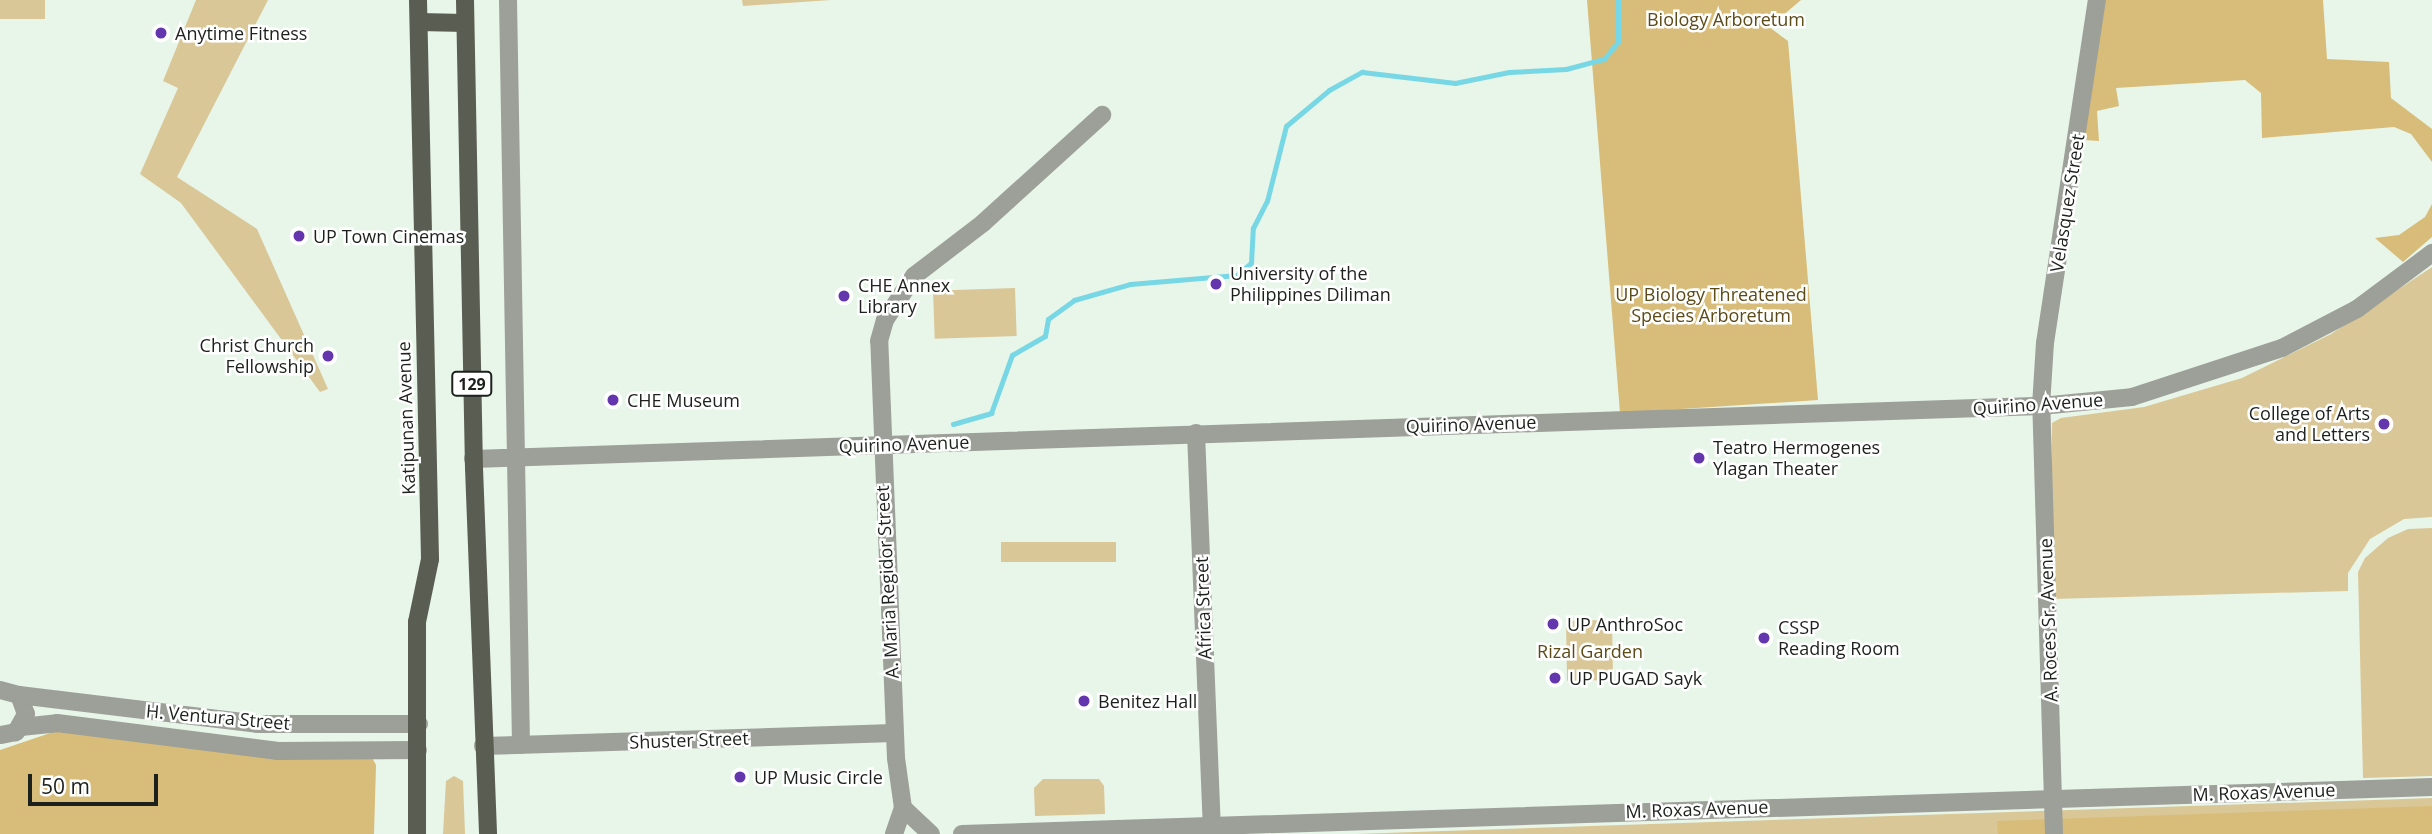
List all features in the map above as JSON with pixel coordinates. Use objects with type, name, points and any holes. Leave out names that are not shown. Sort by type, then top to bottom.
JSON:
[{"type":"main road","points":[[419,11],[465,12]]},
{"type":"main road","name":"Katipunan Avenue","points":[[417,834],[418,622],[430,559],[419,11]]},
{"type":"main road","name":"129","points":[[465,12],[473,459],[488,834]]},
{"type":"street","points":[[508,0],[521,745]]},
{"type":"street","name":"Velasquez Street","points":[[2041,406],[2045,343],[2097,0]]},
{"type":"street","name":"A. Maria Regidor Street","points":[[894,834],[903,808],[894,733],[881,445],[879,341],[885,320],[914,276],[983,223],[1102,116]]},
{"type":"street","name":"Quirino Avenue","points":[[473,459],[2041,406],[2132,397],[2269,354],[2357,309],[2432,253]]},
{"type":"street","name":"A. Roces Sr. Avenue","points":[[2041,406],[2054,834]]},
{"type":"street","name":"Africa Street","points":[[1196,433],[1212,825]]},
{"type":"street","name":"H. Ventura Street","points":[[0,690],[19,695],[257,724],[419,724]]},
{"type":"street","points":[[19,695],[26,707],[21,727]]},
{"type":"street","name":"H. Ventura Street","points":[[0,735],[21,727],[57,723],[278,751],[418,750]]},
{"type":"street","name":"Shuster Street","points":[[483,746],[894,733]]},
{"type":"street","name":"M. Roxas Avenue","points":[[962,834],[2432,786]]},
{"type":"street","points":[[903,808],[931,834]]},
{"type":"green space","points":[[0,0],[45,0],[45,19],[0,19]]},
{"type":"green space","points":[[196,0],[268,0],[177,177],[257,229],[328,389],[320,392],[181,203],[140,174],[178,88],[163,81]]},
{"type":"green space","points":[[742,0],[831,0],[743,6]]},
{"type":"green space","name":"UP Biology Threatened Species Arboretum","points":[[1587,0],[1801,0],[1769,27],[1788,41],[1818,400],[1620,413]]},
{"type":"green space","points":[[2105,0],[2323,0],[2327,59],[2389,62],[2391,98],[2432,129],[2432,162],[2411,134],[2394,127],[2262,138],[2261,93],[2245,80],[2116,88],[2119,106],[2097,111],[2099,141],[2084,140]]},
{"type":"green space","points":[[2432,204],[2432,237],[2403,262],[2375,238],[2399,235],[2425,217]]},
{"type":"green space","points":[[2432,267],[2432,517],[2404,519],[2370,539],[2348,573],[2348,591],[2051,599],[2052,423],[2061,418],[2144,407],[2242,378],[2331,334]]},
{"type":"green space","points":[[1015,288],[1017,336],[935,339],[933,291]]},
{"type":"green space","points":[[2432,528],[2432,776],[2363,778],[2358,572],[2365,558],[2388,538],[2408,529]]},
{"type":"green space","points":[[1001,542],[1116,542],[1116,562],[1001,562]]},
{"type":"green space","name":"Rizal Garden","points":[[1612,620],[1613,680],[1567,681],[1566,621]]},
{"type":"green space","points":[[62,729],[370,754],[376,765],[374,834],[0,834],[0,750]]},
{"type":"green space","points":[[454,776],[463,781],[465,834],[443,834],[446,781]]},
{"type":"green space","points":[[1043,779],[1099,779],[1104,786],[1105,814],[1035,816],[1034,788]]},
{"type":"green space","points":[[2432,798],[2432,834],[1356,834],[1385,833]]},
{"type":"green space","points":[[2432,806],[2432,834],[1998,834],[1997,821]]},
{"type":"waterway","points":[[953,424],[991,413],[1012,355],[1045,336],[1048,319],[1074,300],[1130,284],[1237,275],[1251,263],[1253,228],[1267,201],[1286,126],[1329,90],[1362,72],[1455,83],[1509,72],[1566,69],[1604,59],[1618,42],[1618,0]]},
{"type":"place","name":"Anytime Fitness","points":[[161,33]]},
{"type":"place","name":"UP Town Cinemas","points":[[299,236]]},
{"type":"place","name":"University of the Philippines Diliman","points":[[1216,284]]},
{"type":"place","name":"CHE Annex Library","points":[[844,296]]},
{"type":"place","name":"Christ Church Fellowship","points":[[328,356]]},
{"type":"place","name":"CHE Museum","points":[[613,400]]},
{"type":"place","name":"College of Arts and Letters","points":[[2384,424]]},
{"type":"place","name":"Teatro Hermogenes Ylagan Theater","points":[[1699,458]]},
{"type":"place","name":"UP AnthroSoc","points":[[1553,624]]},
{"type":"place","name":"CSSP Reading Room","points":[[1764,638]]},
{"type":"place","name":"UP PUGAD Sayk","points":[[1555,678]]},
{"type":"place","name":"Benitez Hall","points":[[1084,701]]},
{"type":"place","name":"UP Music Circle","points":[[740,777]]},
{"type":"park label","name":"Biology Arboretum","points":[[1726,19]]}]
